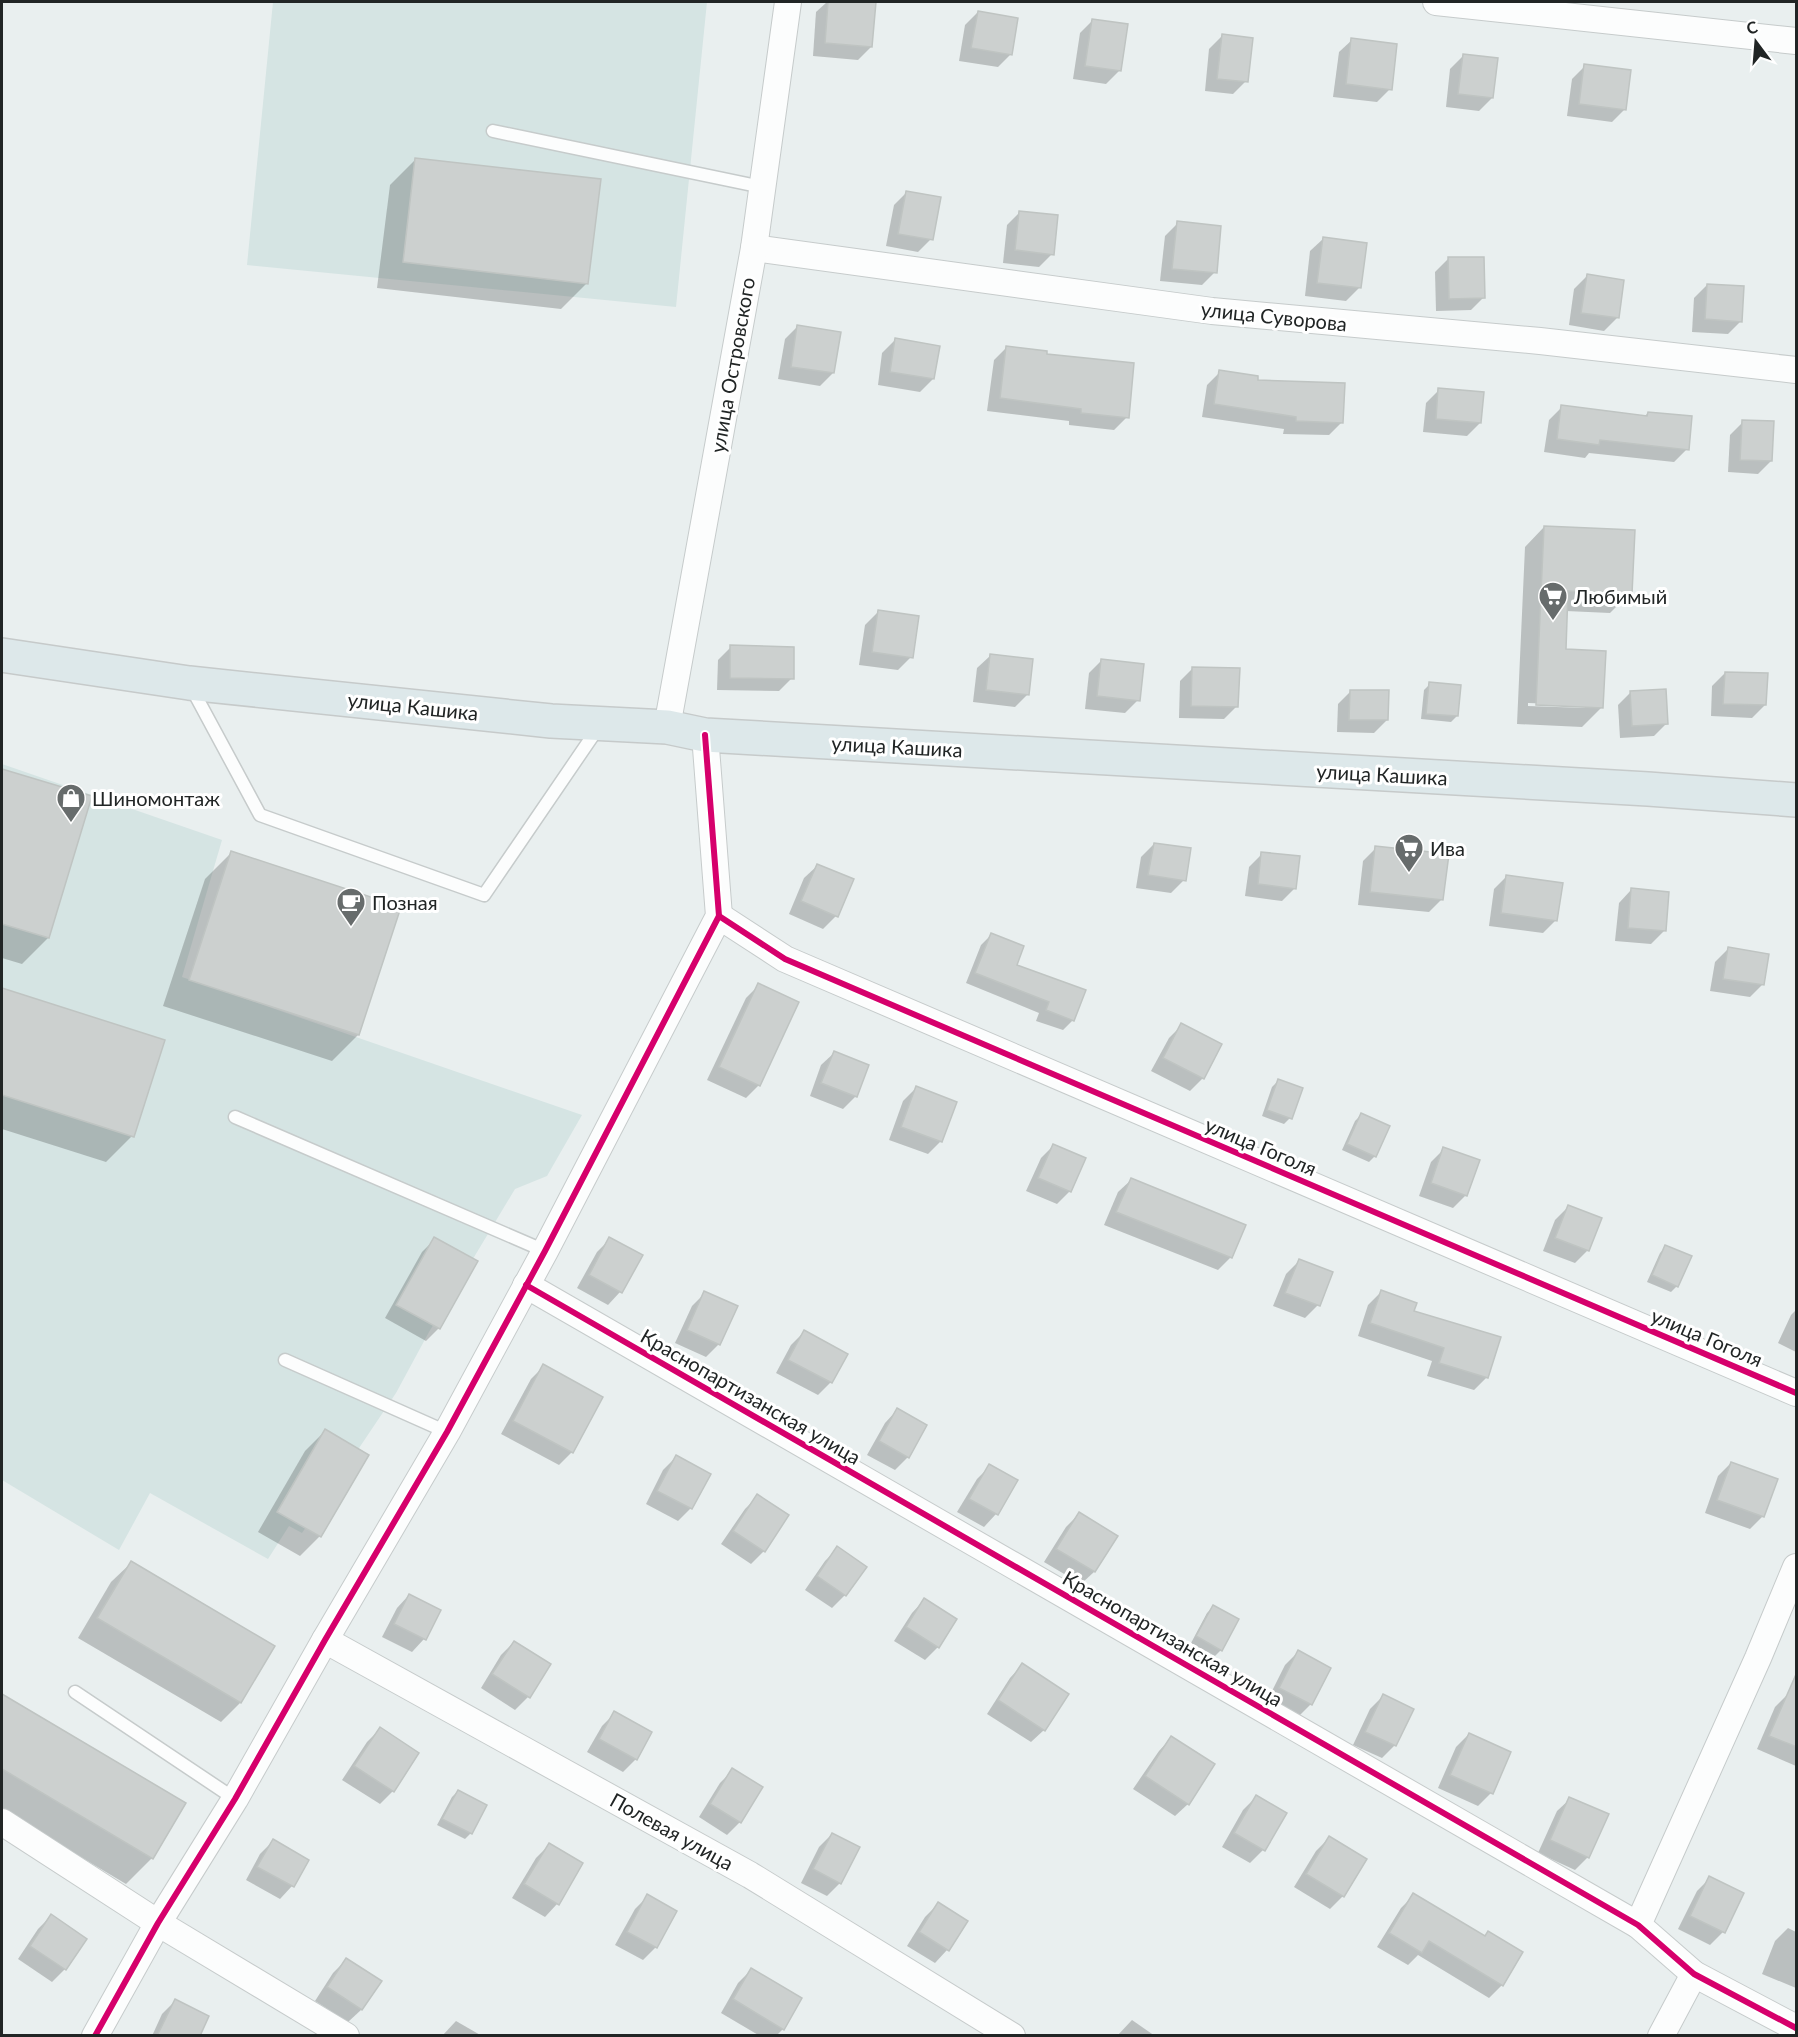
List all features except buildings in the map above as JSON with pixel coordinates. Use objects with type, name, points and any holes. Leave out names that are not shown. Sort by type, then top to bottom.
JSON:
[{"type":"highway","name":"улица Кашика","points":[[2,655],[189,683],[551,721],[667,727],[705,735],[1797,800]]},
{"type":"street","name":"улица Островского","points":[[667,727],[754,248],[788,2]]},
{"type":"street","points":[[1436,2],[1797,41]]},
{"type":"street","name":"улица Суворова","points":[[754,248],[1212,311],[1540,341],[1797,370]]},
{"type":"street","points":[[95,2036],[158,1923],[235,1799],[447,1432],[545,1251],[719,916],[705,735]]},
{"type":"street","name":"улица Гоголя","points":[[719,916],[785,959],[1797,1394]]},
{"type":"street","name":"Краснопартизанская улица","points":[[526,1285],[1638,1925],[1694,1974],[1797,2028]]},
{"type":"street","points":[[1638,1925],[1797,1568]]},
{"type":"street","name":"Полевая улица","points":[[325,1640],[750,1875],[1012,2036]]},
{"type":"street","points":[[2,1822],[158,1923],[346,2036]]},
{"type":"street","points":[[1661,2036],[1694,1974]]},
{"type":"lane","points":[[493,131],[762,187]]},
{"type":"lane","points":[[189,683],[260,815],[484,895],[600,723]]},
{"type":"lane","points":[[235,1117],[545,1251]]},
{"type":"lane","points":[[285,1360],[447,1432]]},
{"type":"lane","points":[[75,1692],[235,1799]]},
{"type":"shaded area","points":[[273,2],[707,2],[676,307],[247,265]]},
{"type":"shaded area","points":[[2,764],[222,840],[182,977],[582,1115],[547,1176],[515,1189],[429,1332],[396,1393],[302,1533],[289,1526],[268,1559],[150,1493],[119,1550],[2,1480]]},
{"type":"cycle path","points":[[95,2036],[158,1923],[235,1799],[447,1432],[545,1251],[719,916],[705,735]]},
{"type":"cycle path","points":[[719,916],[785,959],[1796,1393]]},
{"type":"cycle path","points":[[526,1285],[1638,1925],[1694,1974],[1796,2028]]},
{"type":"place","name":"Любимый","points":[[1553,622]]},
{"type":"place","name":"Шиномонтаж","points":[[71,824]]},
{"type":"place","name":"Ива","points":[[1409,874]]},
{"type":"place","name":"Позная","points":[[351,928]]}]
